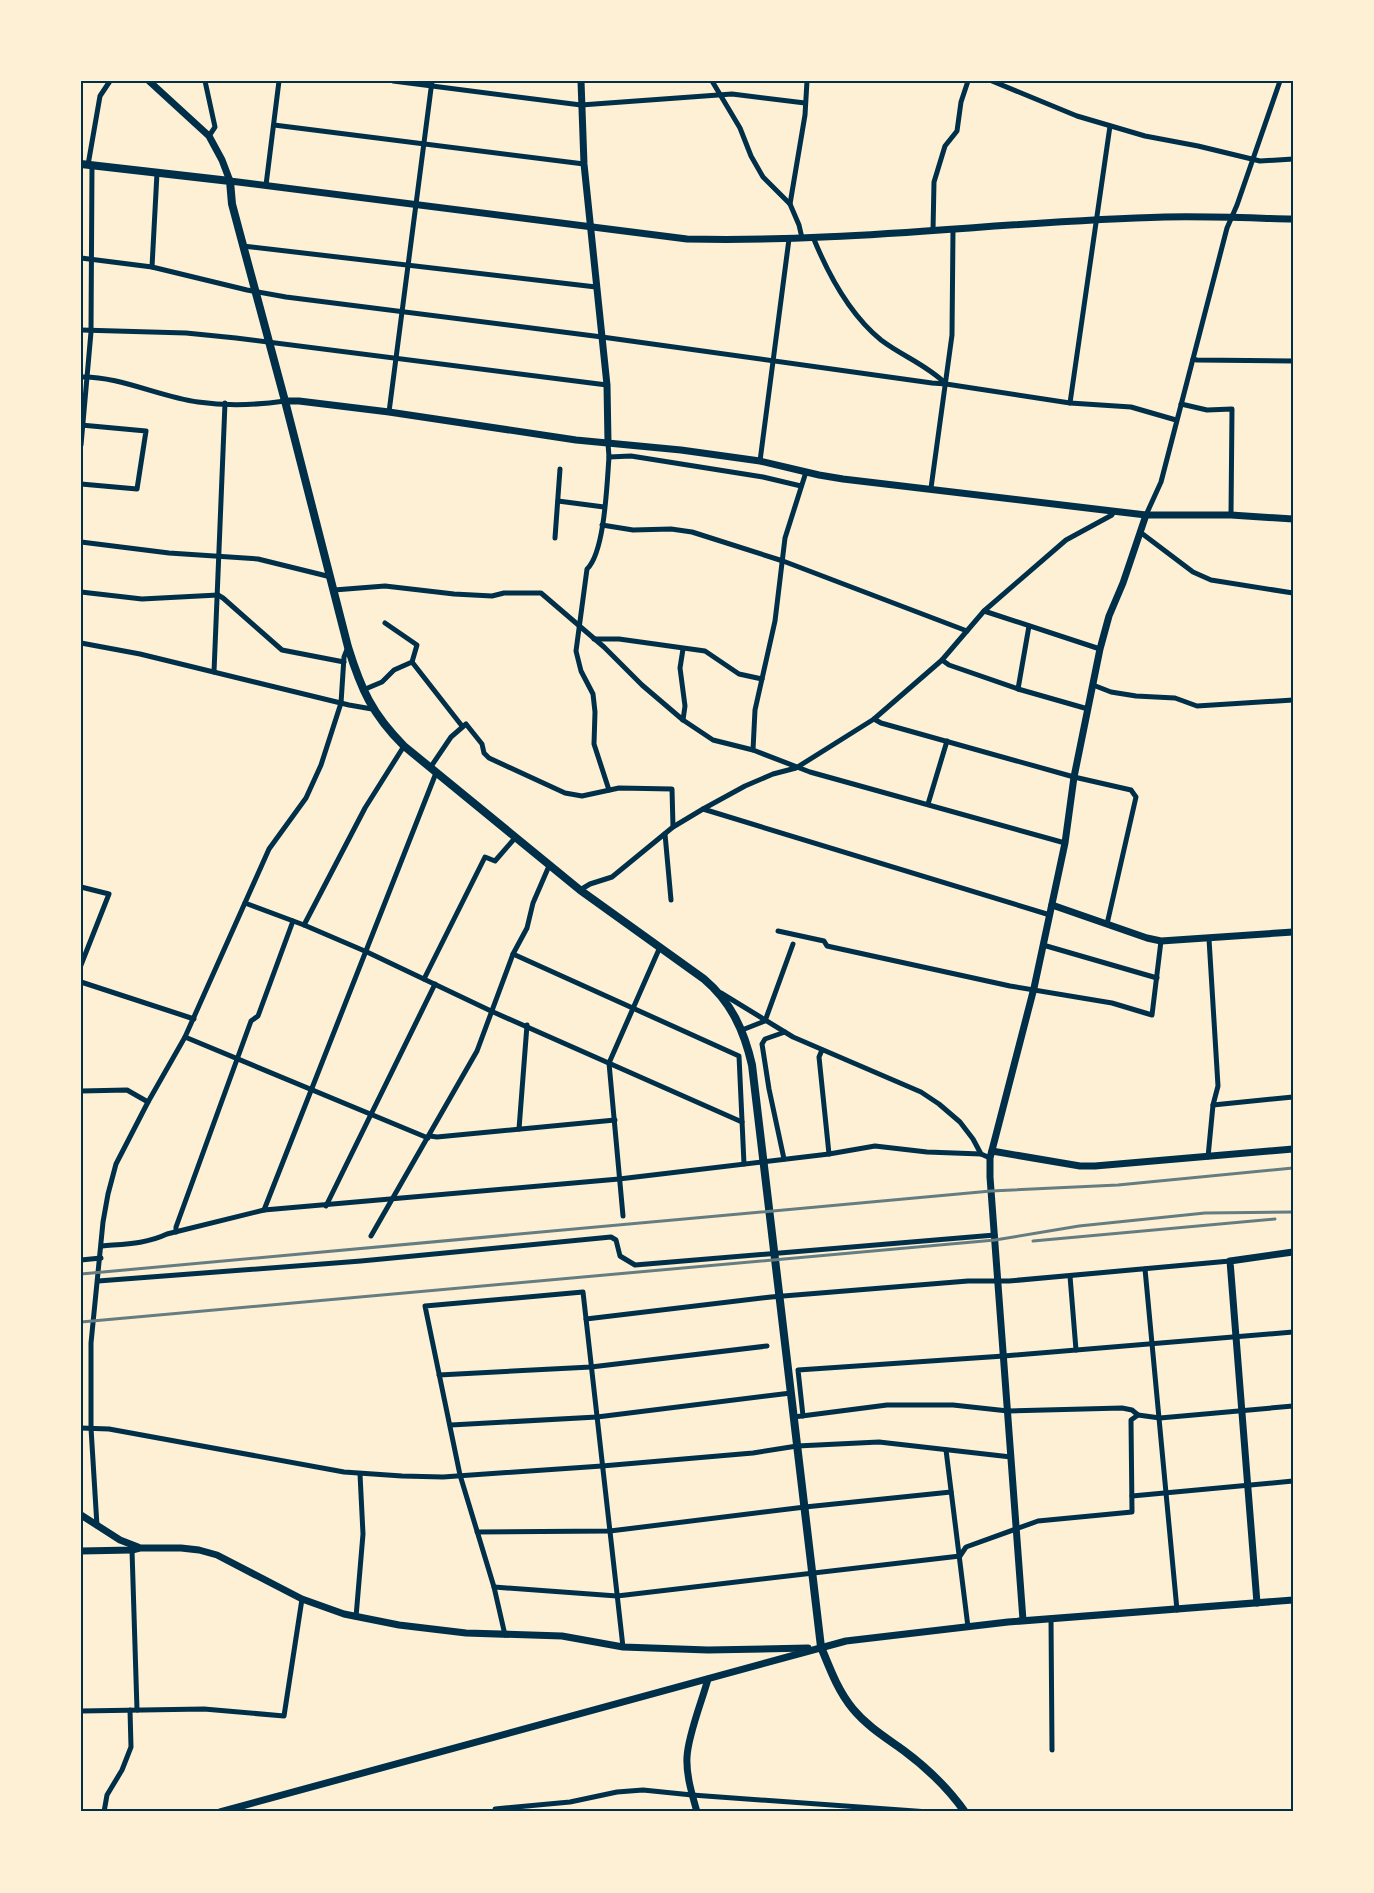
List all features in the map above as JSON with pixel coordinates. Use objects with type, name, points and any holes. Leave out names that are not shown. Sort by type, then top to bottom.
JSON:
[{"type":"main road","points":[[87,164],[230,181],[232,204],[348,647],[372,709],[384,726],[404,746],[549,866],[718,991],[742,1030],[752,1065],[814,1572],[821,1647],[834,1680],[854,1710],[878,1734],[938,1779],[965,1812]]},
{"type":"street","points":[[81,445],[92,332],[87,164],[100,96],[110,81]]},
{"type":"street","points":[[149,81],[209,136],[230,181],[687,239],[789,239],[1166,217],[1293,219]]},
{"type":"street","points":[[205,81],[215,127],[209,136]]},
{"type":"street","points":[[266,185],[279,81]]},
{"type":"street","points":[[393,81],[432,83],[580,105],[720,94],[805,103]]},
{"type":"street","points":[[580,81],[584,164],[607,385],[609,456],[597,554],[587,569],[578,626],[577,661],[593,694],[596,712],[594,744],[609,790]]},
{"type":"street","points":[[712,81],[740,128],[751,156],[763,177],[789,204],[799,225],[801,238]]},
{"type":"street","points":[[789,204],[801,144],[807,81]]},
{"type":"street","points":[[933,231],[934,182],[945,146],[957,131],[961,102],[968,81]]},
{"type":"street","points":[[992,81],[1077,117],[1145,136],[1252,160],[1293,159]]},
{"type":"street","points":[[1023,1620],[997,1281],[990,1177],[991,1155],[1034,988],[1050,915],[1065,843],[1074,777],[1100,649],[1109,616],[1146,515],[1161,482],[1227,228],[1280,81]]},
{"type":"street","points":[[389,412],[404,312],[432,83]]},
{"type":"street","points":[[274,124],[584,164]]},
{"type":"street","points":[[1070,403],[1110,126]]},
{"type":"street","points":[[152,267],[157,173]]},
{"type":"street","points":[[932,488],[952,335],[953,230]]},
{"type":"street","points":[[813,237],[833,279],[860,319],[882,340],[935,373],[946,384]]},
{"type":"street","points":[[760,461],[789,239]]},
{"type":"street","points":[[243,246],[596,287]]},
{"type":"street","points":[[81,258],[152,267],[256,292],[602,337],[1070,403],[1131,407],[1176,420]]},
{"type":"street","points":[[81,330],[186,333],[236,338],[607,385]]},
{"type":"street","points":[[1193,359],[1293,361]]},
{"type":"street","points":[[81,377],[197,402],[298,401],[576,440],[681,450],[760,461],[843,479],[1146,515],[1232,515],[1293,519]]},
{"type":"street","points":[[214,672],[225,403]]},
{"type":"street","points":[[1181,404],[1206,410],[1232,409],[1232,515]]},
{"type":"street","points":[[81,484],[138,489],[146,430],[82,425]]},
{"type":"street","points":[[609,456],[631,456],[763,477],[801,486]]},
{"type":"street","points":[[555,538],[561,469]]},
{"type":"street","points":[[753,750],[755,710],[775,621],[785,538],[806,472]]},
{"type":"street","points":[[558,501],[604,507]]},
{"type":"street","points":[[580,890],[612,877],[673,827],[703,809],[745,786],[773,774],[796,768],[874,719],[942,660],[984,611],[1066,540],[1112,515],[1114,511]]},
{"type":"street","points":[[602,525],[633,530],[671,529],[692,532],[783,561],[967,631]]},
{"type":"street","points":[[1140,532],[1193,572],[1211,580],[1293,593]]},
{"type":"street","points":[[81,542],[169,553],[258,559],[331,577]]},
{"type":"street","points":[[334,590],[385,586],[492,596],[504,593],[541,593],[683,720],[713,740],[753,750],[796,768],[1065,843]]},
{"type":"street","points":[[81,592],[142,599],[218,595],[282,650],[344,662]]},
{"type":"street","points":[[984,611],[1100,649]]},
{"type":"street","points":[[385,623],[417,645],[412,662]]},
{"type":"street","points":[[1018,689],[1029,626]]},
{"type":"street","points":[[594,639],[619,639],[705,651],[740,674],[762,679]]},
{"type":"street","points":[[81,644],[121,650],[372,709]]},
{"type":"street","points":[[97,1526],[91,1428],[91,1343],[108,1194],[116,1164],[194,1019],[269,849],[306,798],[321,765],[341,703],[344,662],[348,647]]},
{"type":"street","points":[[683,649],[680,668],[685,706],[683,720]]},
{"type":"street","points":[[942,660],[949,665],[1018,689],[1088,709]]},
{"type":"street","points":[[363,690],[382,682],[394,669],[412,662]]},
{"type":"street","points":[[412,662],[462,726]]},
{"type":"street","points":[[1093,685],[1111,692],[1175,698],[1197,706],[1293,700]]},
{"type":"street","points":[[874,719],[881,723],[1074,777],[1131,790],[1136,797],[1107,924]]},
{"type":"street","points":[[264,1210],[311,1088],[340,1021],[433,770],[451,737],[462,726],[466,724],[482,744],[484,753],[489,758],[565,793],[582,796],[632,787],[672,789],[673,827]]},
{"type":"street","points":[[928,804],[947,741]]},
{"type":"street","points":[[304,925],[365,808],[404,746]]},
{"type":"street","points":[[703,809],[1050,915]]},
{"type":"street","points":[[665,834],[671,900]]},
{"type":"street","points":[[424,979],[485,857],[495,861],[515,838]]},
{"type":"street","points":[[371,1236],[477,1051],[513,954],[527,928],[533,903],[549,866]]},
{"type":"street","points":[[81,887],[109,894],[83,954],[81,965]]},
{"type":"street","points":[[245,903],[366,952],[491,1011],[742,1122]]},
{"type":"street","points":[[1052,905],[1161,941],[1293,932]]},
{"type":"street","points":[[176,1232],[251,1021],[258,1016],[294,921]]},
{"type":"street","points":[[778,931],[824,941],[827,946],[1010,986],[1034,988],[1112,1003],[1152,1015],[1161,941]]},
{"type":"street","points":[[1208,1157],[1212,1105],[1218,1086],[1209,939]]},
{"type":"street","points":[[742,1030],[765,1021],[793,944]]},
{"type":"street","points":[[1043,945],[1157,978]]},
{"type":"street","points":[[623,1216],[609,1063],[660,947]]},
{"type":"street","points":[[513,954],[740,1056],[744,1164]]},
{"type":"street","points":[[81,982],[194,1019]]},
{"type":"street","points":[[326,1206],[435,984]]},
{"type":"street","points":[[718,991],[785,1032],[921,1092],[960,1122],[981,1154]]},
{"type":"street","points":[[519,1129],[527,1025]]},
{"type":"street","points":[[783,1159],[762,1044],[765,1039],[785,1032]]},
{"type":"street","points":[[185,1037],[429,1137],[615,1120]]},
{"type":"street","points":[[822,1050],[819,1057],[829,1154]]},
{"type":"street","points":[[81,1091],[127,1090],[148,1102]]},
{"type":"street","points":[[1212,1105],[1293,1097]]},
{"type":"street","points":[[102,1246],[138,1243],[264,1210],[619,1179],[829,1154],[875,1146],[927,1152],[991,1155],[1080,1167],[1293,1149]]},
{"type":"street","points":[[98,1281],[360,1261],[611,1237],[616,1240],[620,1256],[635,1265],[995,1234]]},
{"type":"street","points":[[586,1319],[771,1297],[1070,1276],[1230,1261],[1293,1252]]},
{"type":"street","points":[[81,1260],[101,1258]]},
{"type":"street","points":[[1230,1261],[1257,1603]]},
{"type":"street","points":[[1145,1269],[1177,1610]]},
{"type":"street","points":[[1070,1276],[1076,1350]]},
{"type":"street","points":[[505,1635],[494,1587],[460,1475],[426,1306],[583,1292],[623,1647]]},
{"type":"street","points":[[803,1416],[798,1370],[1004,1356],[1293,1332]]},
{"type":"street","points":[[439,1375],[591,1367],[767,1346]]},
{"type":"street","points":[[451,1425],[597,1417],[791,1389]]},
{"type":"street","points":[[794,1417],[886,1405],[953,1405],[1008,1411],[1122,1408],[1132,1410],[1138,1415],[1160,1418],[1293,1406]]},
{"type":"street","points":[[960,1556],[966,1547],[1038,1521],[1132,1512],[1131,1420],[1138,1415]]},
{"type":"street","points":[[81,1428],[110,1429],[279,1461],[360,1473],[432,1477],[602,1466],[753,1453],[797,1446],[879,1442],[1011,1457]]},
{"type":"street","points":[[946,1450],[968,1627]]},
{"type":"street","points":[[356,1617],[363,1534],[360,1473]]},
{"type":"street","points":[[1132,1496],[1293,1481]]},
{"type":"street","points":[[477,1533],[610,1531],[951,1492]]},
{"type":"street","points":[[81,1515],[120,1540],[140,1548]]},
{"type":"street","points":[[81,1551],[140,1548],[199,1550],[217,1555],[302,1599],[356,1617],[444,1630],[505,1635],[562,1636],[623,1647],[708,1650],[821,1647]]},
{"type":"street","points":[[104,1812],[107,1795],[122,1770],[131,1747],[133,1710],[132,1550]]},
{"type":"street","points":[[494,1587],[617,1596],[960,1556]]},
{"type":"street","points":[[81,1711],[204,1709],[284,1716],[302,1599]]},
{"type":"street","points":[[220,1812],[846,1641],[1023,1620],[1293,1600]]},
{"type":"street","points":[[1052,1618],[1052,1750]]},
{"type":"street","points":[[697,1812],[688,1773],[688,1747],[708,1679]]},
{"type":"street","points":[[495,1812],[495,1809],[570,1802],[617,1792],[642,1790],[692,1796],[929,1812]]},
{"type":"railway","points":[[81,1274],[991,1191],[1118,1185],[1293,1168]]},
{"type":"railway","points":[[81,1322],[995,1240],[1079,1226],[1205,1213],[1293,1212]]},
{"type":"railway","points":[[1033,1241],[1275,1219]]}]
